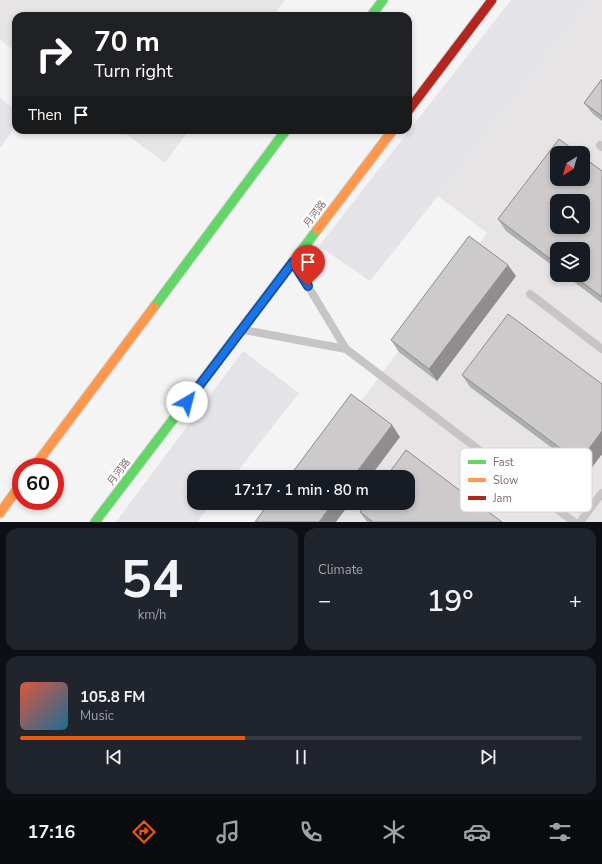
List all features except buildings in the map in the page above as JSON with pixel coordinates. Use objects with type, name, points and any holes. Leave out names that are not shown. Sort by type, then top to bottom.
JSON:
[{"type":"main road","points":[[374,12],[383,0]]},
{"type":"main road","points":[[412,106],[492,0]]},
{"type":"main road","points":[[41,458],[283,134]]},
{"type":"main road","name":"月河路","points":[[95,522],[390,134]]},
{"type":"main road","points":[[0,513],[12,496]]},
{"type":"lane","points":[[293,262],[346,349],[476,448]]},
{"type":"lane","points":[[530,294],[602,349]]},
{"type":"lane","points":[[242,329],[346,349]]},
{"type":"lane","points":[[592,506],[602,493]]},
{"type":"lane","points":[[561,512],[574,522]]},
{"type":"lane","points":[[580,522],[588,512]]},
{"type":"shaded area","points":[[0,0],[285,0],[276,12],[12,12],[12,49],[0,40]]},
{"type":"shaded area","points":[[511,0],[591,0],[370,281],[319,246],[406,134],[412,134],[412,127]]},
{"type":"shaded area","points":[[591,0],[602,0],[602,522],[271,522],[280,510],[415,510],[415,470],[309,470],[487,233],[438,196]]},
{"type":"shaded area","points":[[0,98],[12,107],[12,132],[0,148]]},
{"type":"shaded area","points":[[126,134],[186,134],[165,163]]},
{"type":"shaded area","points":[[243,351],[299,393],[238,470],[187,470],[187,510],[206,510],[197,522],[116,522]]},
{"type":"traffic: fast","points":[[374,12],[383,0]]},
{"type":"traffic: fast","points":[[154,307],[283,134]]},
{"type":"traffic: fast","points":[[95,522],[317,230]]},
{"type":"traffic: slow","points":[[317,230],[390,134]]},
{"type":"traffic: slow","points":[[41,458],[154,307]]},
{"type":"traffic: slow","points":[[0,513],[12,496]]},
{"type":"traffic: jam","points":[[412,106],[492,0]]},
{"type":"route","points":[[187,402],[293,262],[308,286]]}]
